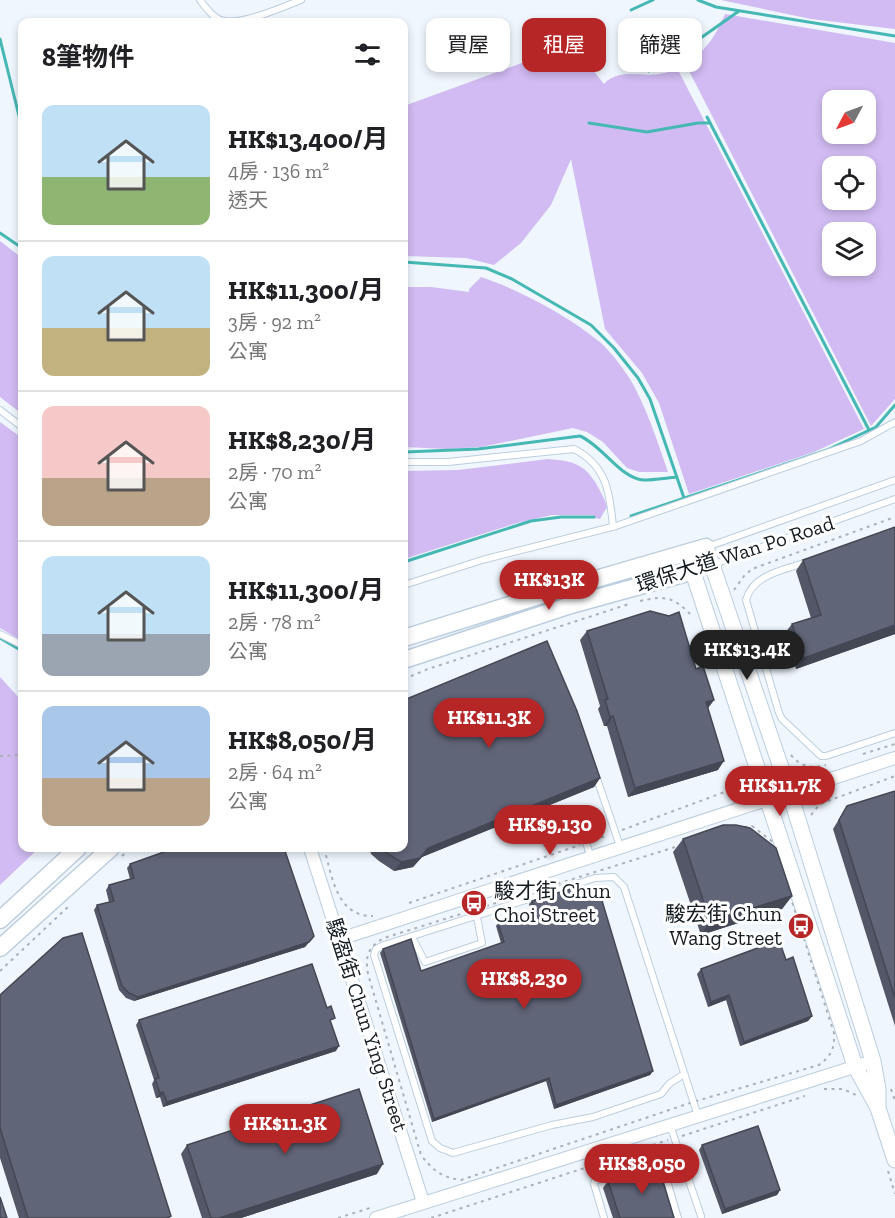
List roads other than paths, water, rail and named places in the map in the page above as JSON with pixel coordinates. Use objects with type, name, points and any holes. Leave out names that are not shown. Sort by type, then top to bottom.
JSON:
[{"type":"main road","name":"環保大道 Wan Po Road","points":[[408,637],[706,547]]},
{"type":"main road","name":"環保大道 Wan Po Road","points":[[408,659],[571,605],[694,571]]},
{"type":"main road","points":[[0,920],[74,852]]},
{"type":"main road","points":[[0,948],[113,855]]},
{"type":"street","points":[[706,547],[790,794],[873,1060],[878,1089],[878,1108],[890,1162]]},
{"type":"street","points":[[687,554],[855,1066],[878,1108]]},
{"type":"street","points":[[340,939],[592,859],[895,758]]},
{"type":"street","name":"駿盈街 Chun Ying Street","points":[[310,852],[423,1202]]},
{"type":"street","points":[[373,1213],[423,1202],[873,1060]]},
{"type":"lane","points":[[200,0],[210,13],[219,18]]},
{"type":"lane","points":[[253,18],[301,0]]},
{"type":"lane","points":[[0,410],[18,424]]},
{"type":"lane","points":[[883,429],[895,416]]},
{"type":"lane","points":[[408,584],[482,560],[613,527],[861,441],[895,422]]},
{"type":"lane","points":[[408,462],[448,462],[574,449],[586,455],[606,482],[611,502],[613,527]]},
{"type":"lane","name":"環保大道 Wan Po Road","points":[[706,547],[895,480]]},
{"type":"lane","name":"環保大道 Wan Po Road","points":[[694,571],[895,499]]},
{"type":"lane","points":[[811,561],[759,580],[746,600],[779,713],[782,719],[821,756],[895,733]]},
{"type":"lane","points":[[0,634],[18,643]]},
{"type":"lane","points":[[593,768],[621,849]]},
{"type":"lane","points":[[578,817],[592,859]]},
{"type":"lane","points":[[684,1074],[669,1084],[661,1094],[593,1117],[552,1125],[453,1153],[440,1148],[432,1142],[374,959],[376,949],[595,878],[614,877],[624,886],[698,1116]]},
{"type":"lane","points":[[412,937],[425,962],[482,943],[477,917]]},
{"type":"lane","points":[[670,1125],[700,1216]]},
{"type":"lane","points":[[599,1148],[608,1176]]},
{"type":"lane","points":[[604,1218],[594,1184],[597,1179],[660,1161],[678,1218]]},
{"type":"waterway","points":[[631,10],[653,0]]},
{"type":"waterway","points":[[698,0],[716,7],[895,36]]},
{"type":"waterway","points":[[702,37],[739,11]]},
{"type":"waterway","points":[[0,39],[18,112]]},
{"type":"waterway","points":[[707,117],[869,430]]},
{"type":"waterway","points":[[589,123],[647,132],[709,123]]},
{"type":"waterway","points":[[0,233],[18,245]]},
{"type":"waterway","points":[[408,262],[486,268],[512,279],[591,325],[614,348],[638,378],[650,399],[684,498]]},
{"type":"waterway","points":[[631,516],[827,450],[876,427],[895,405]]},
{"type":"waterway","points":[[408,452],[478,449],[580,436],[635,478],[647,480],[677,477]]},
{"type":"waterway","points":[[408,561],[531,521],[561,517],[594,517]]},
{"type":"waterway","points":[[0,638],[18,649]]},
{"type":"place","name":"駿才街 Chun Choi Street","points":[[474,903]]},
{"type":"place","name":"駿宏街 Chun Wang Street","points":[[801,926]]}]
